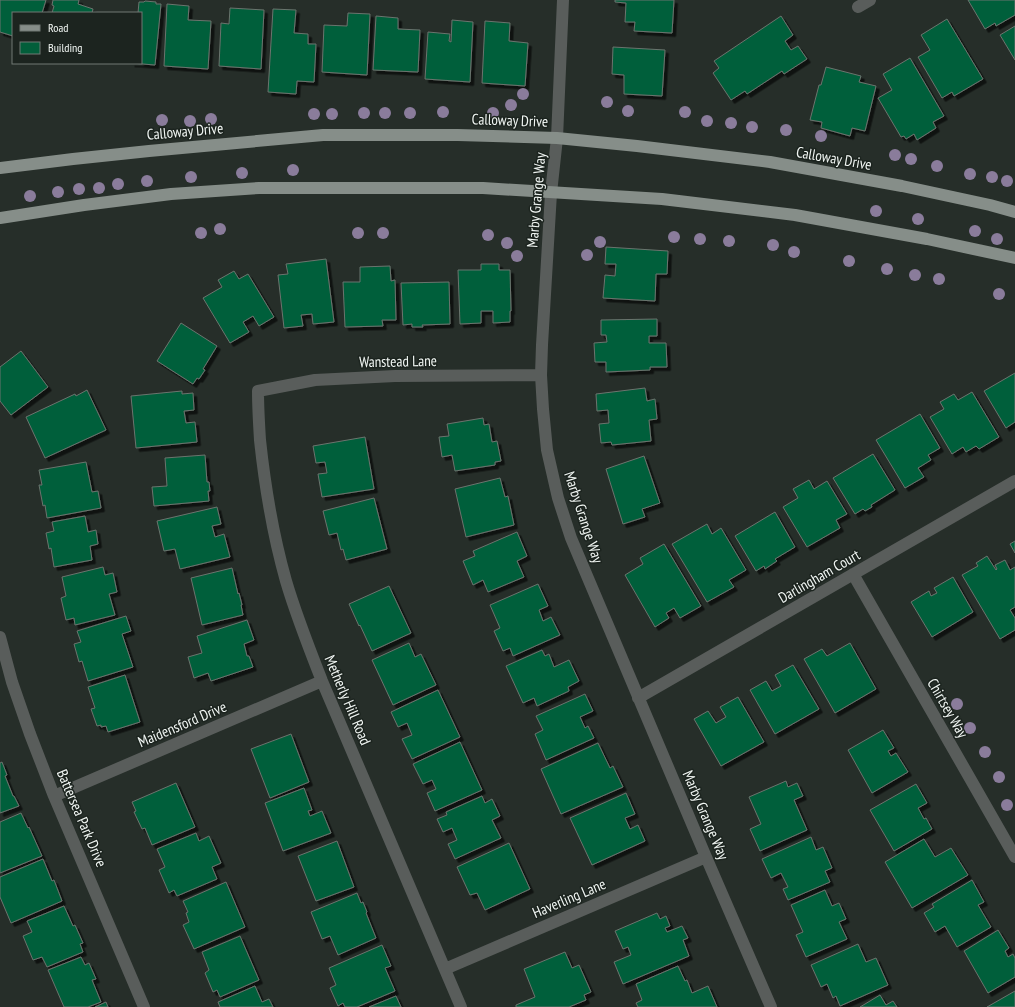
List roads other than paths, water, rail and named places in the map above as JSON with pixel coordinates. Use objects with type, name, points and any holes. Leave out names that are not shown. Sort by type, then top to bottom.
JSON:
[{"type":"main road","name":"Calloway Drive","points":[[0,168],[149,151],[323,135],[458,135],[557,138],[770,162],[902,186],[990,205],[1015,212]]},
{"type":"main road","points":[[0,218],[84,204],[163,195],[259,188],[483,188],[662,199],[795,215],[927,239],[1015,258]]},
{"type":"street","name":"Marby Grange Way","points":[[563,0],[557,138],[551,193],[542,345],[541,375],[548,450],[558,498],[571,538],[771,1007]]},
{"type":"street","points":[[858,7],[870,0]]},
{"type":"street","name":"Wanstead Lane","points":[[258,391],[323,379],[395,376],[541,375]]},
{"type":"street","name":"Metherly Hill Road","points":[[258,391],[260,439],[266,487],[286,581],[322,681],[461,1007]]},
{"type":"street","name":"Darlingham Court","points":[[638,698],[1015,481]]},
{"type":"street","name":"Chirtsey Way","points":[[853,574],[1015,857]]},
{"type":"street","name":"Battersea Park Drive","points":[[0,637],[12,682],[54,796],[144,1007]]},
{"type":"street","name":"Maidensford Drive","points":[[54,796],[322,681]]},
{"type":"street","name":"Haverling Lane","points":[[445,969],[706,857]]}]
